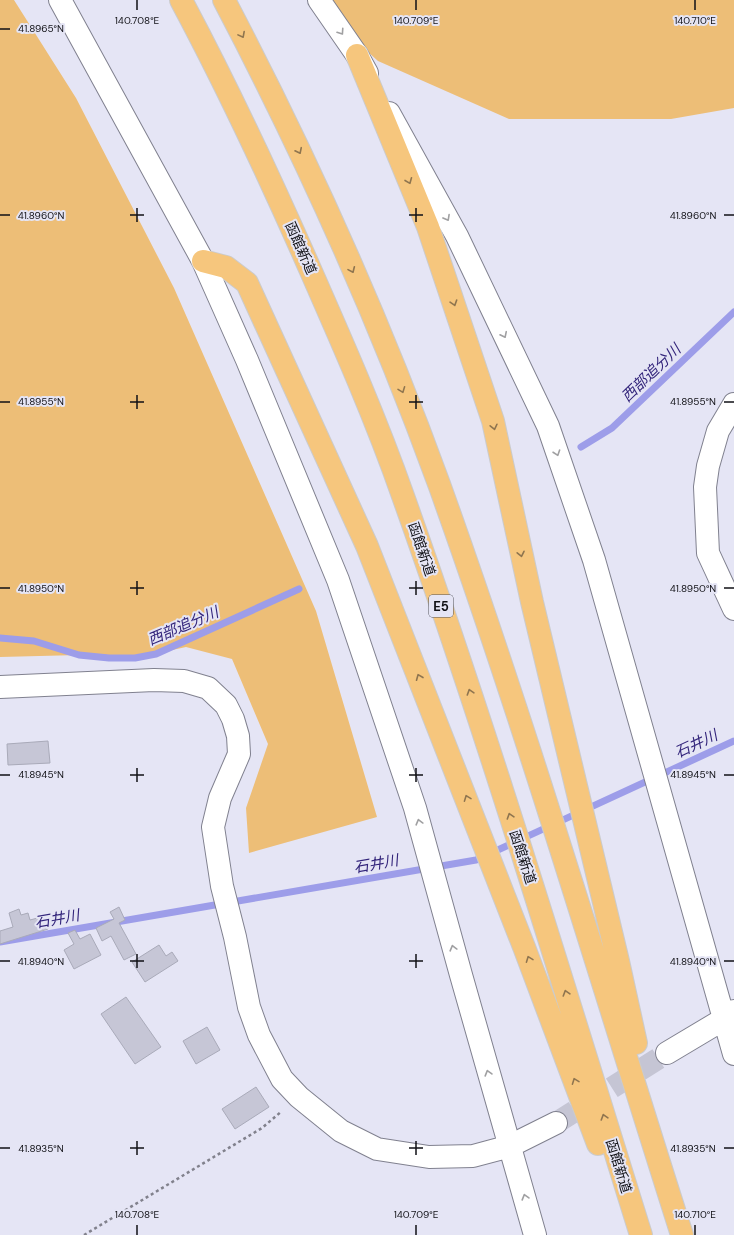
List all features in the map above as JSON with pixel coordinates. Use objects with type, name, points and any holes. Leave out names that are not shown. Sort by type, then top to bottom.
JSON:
[{"type":"highway","name":"函館新道","points":[[181,0],[224,80],[279,198],[340,335],[402,494],[475,706],[641,1235]]},
{"type":"highway","points":[[224,0],[258,64],[318,191],[376,323],[438,482],[507,680],[588,931],[682,1235]]},
{"type":"highway","points":[[357,55],[428,227],[493,421],[532,602],[618,962],[668,1190]]},
{"type":"highway","points":[[203,261],[226,267],[248,283],[367,546],[524,946],[632,1235]]},
{"type":"street","points":[[60,0],[203,261],[248,360],[338,580],[415,808],[536,1235]]},
{"type":"street","points":[[319,0],[357,55],[457,236],[548,426],[594,560],[729,1015],[734,1054]]},
{"type":"street","points":[[734,404],[718,431],[708,466],[705,487],[708,553],[734,609]]},
{"type":"street","points":[[0,687],[154,680],[184,681],[208,688],[226,706],[233,718],[238,736],[239,754],[220,798],[213,827],[222,886],[235,937],[249,1007],[259,1035],[282,1079],[299,1097],[341,1131],[377,1149],[429,1157],[473,1156],[510,1146],[556,1123]]},
{"type":"street","points":[[667,1053],[729,1015]]},
{"type":"path","points":[[84,1235],[262,1128],[299,1097]]},
{"type":"shaded area","points":[[0,0],[14,0],[76,98],[174,288],[316,611],[377,817],[249,853],[246,808],[268,744],[232,659],[186,647],[135,658],[109,658],[79,655],[0,657]]},
{"type":"shaded area","points":[[310,0],[734,0],[734,108],[671,119],[509,119],[378,61]]},
{"type":"building","points":[[48,741],[50,763],[8,765],[7,744]]},
{"type":"building","points":[[119,907],[125,920],[119,923],[136,954],[124,960],[111,936],[102,941],[96,928],[114,919],[110,912]]},
{"type":"building","points":[[19,909],[21,915],[28,913],[30,920],[45,916],[48,929],[0,944],[0,931],[13,927],[9,913]]},
{"type":"building","points":[[75,930],[80,939],[90,934],[101,955],[74,969],[64,950],[74,944],[68,933]]},
{"type":"building","points":[[159,945],[166,956],[172,952],[178,961],[145,982],[132,962]]},
{"type":"building","points":[[126,997],[161,1047],[135,1064],[101,1014]]},
{"type":"building","points":[[207,1027],[220,1050],[196,1064],[183,1041]]},
{"type":"building","points":[[256,1087],[269,1107],[235,1129],[222,1109]]},
{"type":"waterway","name":"西部追分川","points":[[581,447],[612,428],[734,312]]},
{"type":"waterway","name":"西部追分川","points":[[0,638],[34,641],[79,655],[109,658],[135,658],[156,654],[299,589]]},
{"type":"waterway","name":"石井川","points":[[0,942],[476,860],[734,741]]},
{"type":"tunnel","points":[[556,1123],[667,1053]]}]
